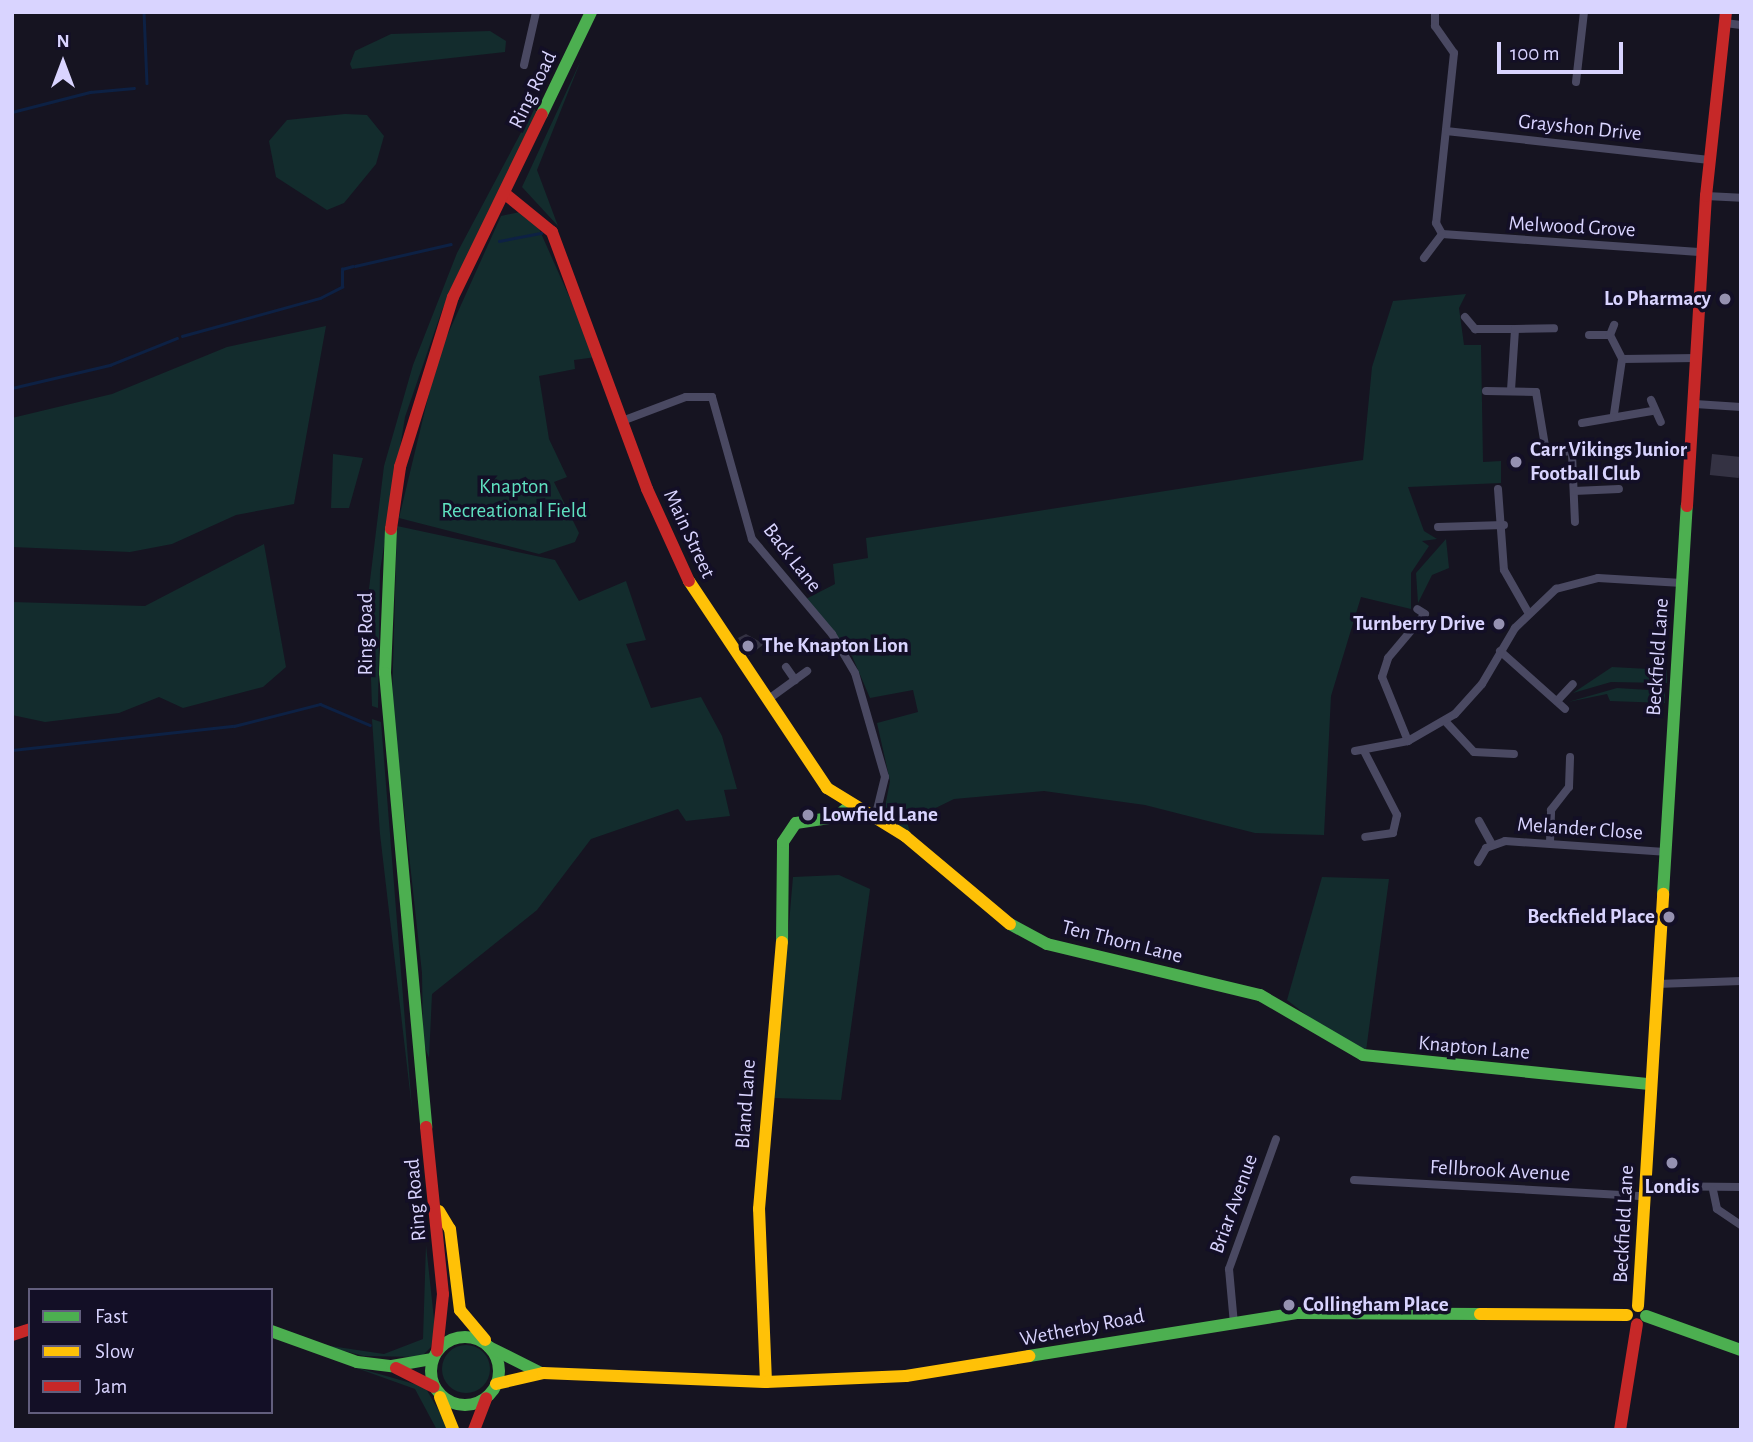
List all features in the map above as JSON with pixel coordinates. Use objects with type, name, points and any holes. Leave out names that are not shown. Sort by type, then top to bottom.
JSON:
[{"type":"main road","name":"Ring Road","points":[[435,1355],[443,1294],[393,790],[385,673],[387,555],[422,380],[453,297],[591,12]]},
{"type":"main road","name":"Beckfield Lane","points":[[1620,1430],[1637,1315],[1698,358],[1702,252],[1709,160],[1726,18]]},
{"type":"main road","name":"Main Street","points":[[504,193],[539,216],[557,240],[655,510],[703,608],[770,698],[812,773],[851,805],[914,843]]},
{"type":"main road","name":"Bland Lane","points":[[766,1382],[759,1209],[787,830],[800,821],[836,817],[851,805]]},
{"type":"main road","name":"Ten Thorn Lane","points":[[914,843],[1035,938],[1106,962],[1248,992],[1304,1021]]},
{"type":"main road","name":"Knapton Lane","points":[[1304,1021],[1363,1055],[1650,1084]]},
{"type":"main road","points":[[436,1206],[450,1229],[460,1310],[494,1350],[499,1365],[496,1384],[486,1398],[474,1430]]},
{"type":"main road","name":"Ring Road","points":[[443,1294],[464,1336]]},
{"type":"main road","name":"Wetherby Road","points":[[496,1384],[543,1373],[766,1382],[949,1371],[1124,1337],[1308,1312],[1637,1315],[1741,1350]]},
{"type":"main road","points":[[273,1332],[322,1352],[393,1366],[432,1386],[458,1404],[464,1430]]},
{"type":"main road","points":[[393,1366],[435,1355],[464,1336],[494,1350]]},
{"type":"main road","name":"Wetherby Road","points":[[494,1350],[543,1373]]},
{"type":"main road","points":[[435,1355],[432,1386],[453,1430]]},
{"type":"main road","points":[[458,1404],[486,1398]]},
{"type":"street","points":[[524,65],[536,12]]},
{"type":"street","points":[[1424,258],[1442,234],[1436,223],[1454,53],[1436,26],[1435,12]]},
{"type":"street","points":[[1576,82],[1584,12]]},
{"type":"street","points":[[1726,18],[1741,25]]},
{"type":"street","name":"Grayshon Drive","points":[[1446,131],[1709,160]]},
{"type":"street","points":[[1706,196],[1741,198]]},
{"type":"street","name":"Melwood Grove","points":[[1442,234],[1702,252]]},
{"type":"street","points":[[1465,317],[1475,329],[1554,328]]},
{"type":"street","points":[[1614,325],[1610,335],[1622,359],[1614,414]]},
{"type":"street","points":[[1511,390],[1515,329]]},
{"type":"street","points":[[1589,335],[1610,335]]},
{"type":"street","points":[[1622,359],[1698,358]]},
{"type":"street","points":[[1486,391],[1536,392],[1542,448],[1572,454],[1691,449]]},
{"type":"street","name":"Back Lane","points":[[622,421],[685,397],[712,397],[752,539],[832,634],[855,673],[885,777],[875,818]]},
{"type":"street","points":[[1651,400],[1652,411],[1661,422]]},
{"type":"street","points":[[1695,404],[1741,407]]},
{"type":"street","points":[[1582,423],[1614,414],[1652,411]]},
{"type":"street","points":[[1572,454],[1575,522]]},
{"type":"street","points":[[1498,489],[1504,524],[1504,570],[1528,612]]},
{"type":"street","points":[[1574,491],[1619,489]]},
{"type":"street","points":[[1438,527],[1504,524]]},
{"type":"street","points":[[1365,837],[1395,836],[1392,797],[1360,751],[1408,741],[1445,721],[1482,684],[1500,651],[1528,612],[1575,580],[1682,583]]},
{"type":"street","points":[[1408,741],[1383,689],[1382,670],[1425,613]]},
{"type":"street","points":[[1500,651],[1564,709]]},
{"type":"street","points":[[786,667],[795,680]]},
{"type":"street","points":[[770,698],[807,671]]},
{"type":"street","points":[[1557,702],[1573,684]]},
{"type":"street","points":[[1445,721],[1474,752],[1501,751],[1514,754]]},
{"type":"street","points":[[1550,842],[1551,810],[1569,788],[1570,757]]},
{"type":"street","name":"Melander Close","points":[[1479,821],[1492,844]]},
{"type":"street","name":"Melander Close","points":[[1492,844],[1550,842],[1665,852]]},
{"type":"street","name":"Melander Close","points":[[1478,862],[1492,844]]},
{"type":"street","points":[[1657,984],[1741,981]]},
{"type":"street","name":"Briar Avenue","points":[[1234,1324],[1229,1269],[1276,1139]]},
{"type":"street","name":"Fellbrook Avenue","points":[[1354,1180],[1644,1191],[1741,1187]]},
{"type":"street","points":[[1713,1190],[1717,1209],[1741,1225]]},
{"type":"green space","points":[[490,31],[506,41],[505,52],[352,69],[350,64],[355,51],[391,34]]},
{"type":"green space","points":[[581,60],[537,170],[558,226],[522,187]]},
{"type":"green space","points":[[534,108],[537,113],[442,310],[405,417],[380,571],[378,708],[372,706],[368,597],[384,466],[413,365],[457,253]]},
{"type":"green space","points":[[345,114],[367,115],[384,136],[376,164],[344,203],[327,210],[276,177],[269,141],[287,120]]},
{"type":"green space","name":"Knapton Recreational Field","points":[[520,212],[536,222],[596,357],[574,360],[575,369],[539,376],[549,439],[567,477],[554,482],[579,533],[575,542],[539,554],[399,518],[438,356],[501,216]]},
{"type":"green space","points":[[1466,294],[1459,308],[1464,345],[1481,345],[1483,462],[1501,461],[1501,483],[1408,487],[1424,531],[1437,539],[1422,541],[1429,546],[1411,573],[1411,609],[1361,597],[1331,696],[1324,835],[1255,833],[1145,805],[1044,791],[954,799],[907,822],[910,832],[883,817],[890,781],[877,723],[918,712],[913,690],[870,698],[852,656],[806,599],[835,584],[833,564],[868,558],[866,538],[1363,460],[1372,367],[1393,301]]},
{"type":"green space","points":[[326,326],[294,504],[236,515],[172,544],[130,552],[12,547],[12,418],[112,394],[227,347]]},
{"type":"green space","points":[[333,454],[363,458],[349,508],[331,508]]},
{"type":"green space","points":[[397,526],[555,560],[579,601],[626,581],[646,640],[626,644],[651,708],[701,697],[722,736],[737,789],[724,790],[730,816],[686,821],[678,809],[591,839],[537,910],[432,994],[429,1058],[423,1042],[422,973],[392,700]]},
{"type":"green space","points":[[1446,539],[1449,568],[1432,575],[1418,603],[1416,573]]},
{"type":"green space","points":[[264,544],[286,667],[263,687],[183,708],[159,697],[119,713],[45,722],[12,715],[12,602],[145,606]]},
{"type":"green space","points":[[1612,667],[1667,670],[1667,683],[1611,682],[1573,693]]},
{"type":"green space","points":[[1617,688],[1665,691],[1665,703],[1610,701],[1607,694],[1568,702]]},
{"type":"green space","points":[[372,719],[381,722],[412,1109],[380,834]]},
{"type":"green space","points":[[839,875],[870,889],[841,1100],[774,1098],[793,877]]},
{"type":"green space","points":[[1322,877],[1389,879],[1366,1051],[1328,1032],[1287,1000]]},
{"type":"green space","points":[[426,1245],[435,1328],[431,1347],[421,1357],[364,1356],[317,1344],[384,1354],[423,1339]]},
{"type":"green space","points":[[466,1345],[483,1352],[490,1369],[483,1386],[466,1393],[449,1386],[442,1369],[449,1352]]},
{"type":"green space","points":[[351,1366],[425,1387],[450,1430],[437,1430],[415,1389]]},
{"type":"building","points":[[1712,454],[1741,457],[1739,478],[1710,475]]},
{"type":"building","name":"The Knapton Lion","points":[[746,634],[764,644],[749,656],[738,638]]},
{"type":"waterway","points":[[144,12],[147,83]]},
{"type":"waterway","points":[[12,112],[90,92],[134,88]]},
{"type":"waterway","points":[[499,241],[541,233]]},
{"type":"waterway","points":[[355,266],[451,244]]},
{"type":"waterway","points":[[182,336],[320,298],[342,287],[342,269],[353,266]]},
{"type":"waterway","points":[[12,388],[110,365],[177,338]]},
{"type":"waterway","points":[[12,750],[234,726],[320,704],[370,725]]},
{"type":"traffic: fast","points":[[542,114],[591,12]]},
{"type":"traffic: fast","points":[[1663,894],[1687,506]]},
{"type":"traffic: fast","points":[[391,529],[385,673],[426,1127]]},
{"type":"traffic: fast","points":[[782,942],[783,842],[796,823],[836,817],[851,805]]},
{"type":"traffic: fast","points":[[1010,924],[1047,944],[1260,995],[1363,1055],[1650,1084]]},
{"type":"traffic: fast","points":[[1029,1356],[1297,1313],[1480,1314]]},
{"type":"traffic: fast","points":[[1646,1316],[1741,1350]]},
{"type":"traffic: fast","points":[[273,1332],[357,1362],[392,1366],[432,1359]]},
{"type":"traffic: fast","points":[[472,1337],[493,1352],[499,1364],[499,1371],[497,1384],[489,1395],[472,1405],[458,1405],[441,1395],[433,1384],[431,1364],[441,1347],[452,1339],[472,1337]]},
{"type":"traffic: fast","points":[[489,1347],[539,1372]]},
{"type":"traffic: slow","points":[[689,581],[827,788],[905,836],[1010,924]]},
{"type":"traffic: slow","points":[[1638,1306],[1663,894]]},
{"type":"traffic: slow","points":[[766,1382],[759,1209],[782,942]]},
{"type":"traffic: slow","points":[[439,1211],[450,1229],[460,1310],[485,1340]]},
{"type":"traffic: slow","points":[[1480,1314],[1627,1315]]},
{"type":"traffic: slow","points":[[496,1384],[543,1373],[766,1382],[906,1376],[1029,1356]]},
{"type":"traffic: slow","points":[[440,1397],[453,1430]]},
{"type":"traffic: jam","points":[[1687,506],[1706,196],[1726,12]]},
{"type":"traffic: jam","points":[[391,529],[400,467],[453,297],[542,114]]},
{"type":"traffic: jam","points":[[504,193],[552,232],[647,489],[689,581]]},
{"type":"traffic: jam","points":[[426,1127],[443,1294],[437,1351]]},
{"type":"traffic: jam","points":[[1620,1430],[1637,1324]]},
{"type":"traffic: jam","points":[[12,1335],[28,1330]]},
{"type":"traffic: jam","points":[[396,1368],[434,1387]]},
{"type":"traffic: jam","points":[[474,1430],[486,1398]]},
{"type":"place","name":"Lo Pharmacy","points":[[1725,299]]},
{"type":"place","name":"Carr Vikings Junior Football Club","points":[[1516,462]]},
{"type":"place","name":"Turnberry Drive","points":[[1499,624]]},
{"type":"place","name":"The Knapton Lion","points":[[748,646]]},
{"type":"place","name":"Lowfield Lane","points":[[808,815]]},
{"type":"place","name":"Beckfield Place","points":[[1669,917]]},
{"type":"place","name":"Londis","points":[[1672,1163]]},
{"type":"place","name":"Collingham Place","points":[[1289,1305]]}]
